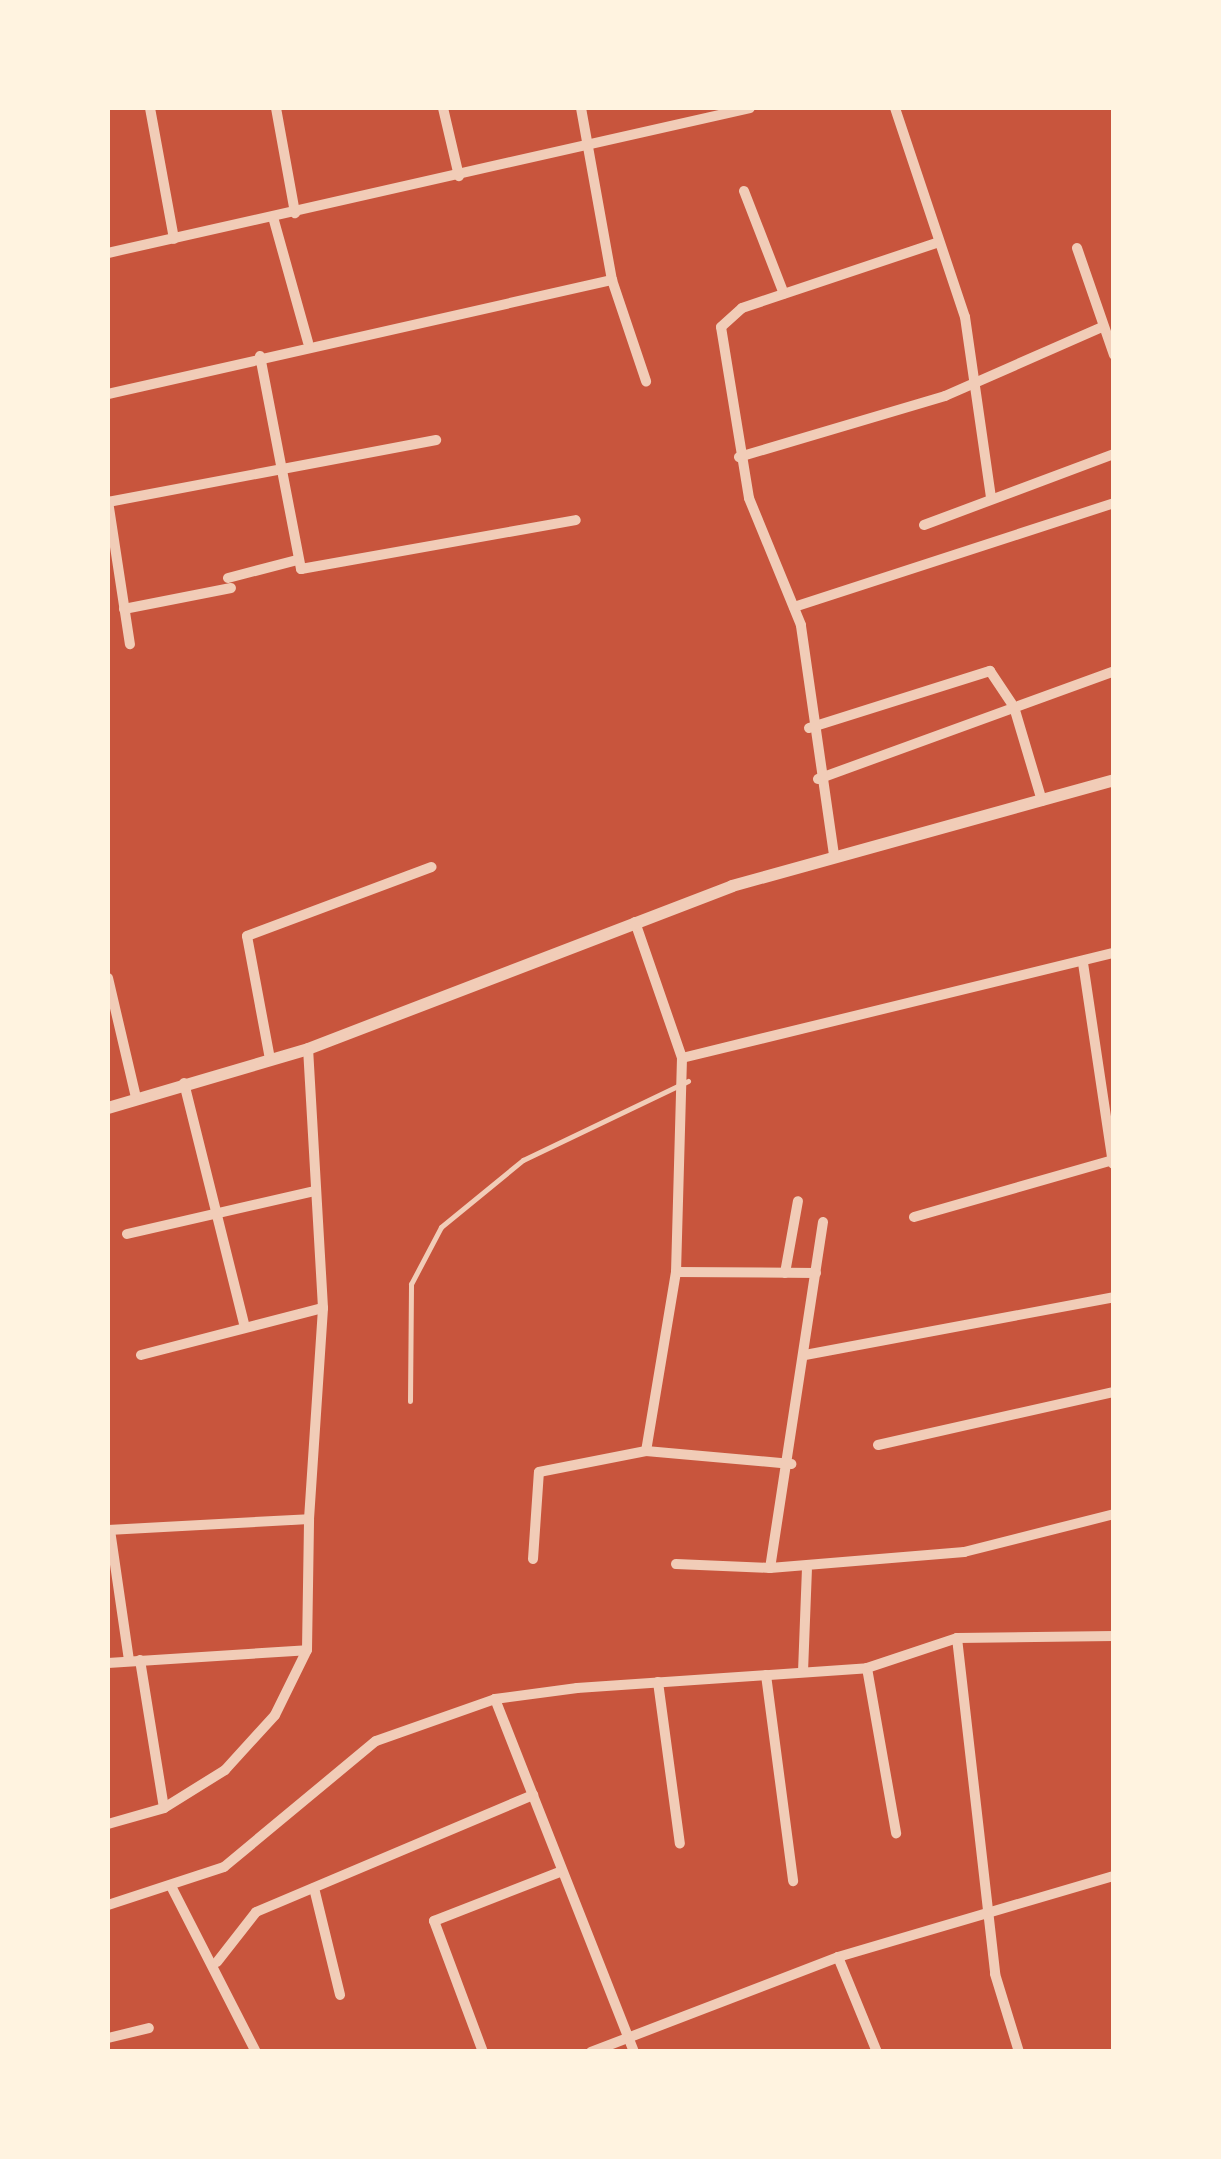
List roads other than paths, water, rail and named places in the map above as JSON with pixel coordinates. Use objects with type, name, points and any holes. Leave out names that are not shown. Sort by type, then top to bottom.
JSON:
[{"type":"street","points":[[150,108],[174,239]]},
{"type":"street","points":[[276,108],[295,213]]},
{"type":"street","points":[[443,108],[459,176]]},
{"type":"street","points":[[581,108],[612,280],[646,381]]},
{"type":"street","points":[[108,253],[750,108]]},
{"type":"street","points":[[895,108],[939,242],[975,382],[991,498]]},
{"type":"street","points":[[744,191],[784,294]]},
{"type":"street","points":[[273,218],[308,342]]},
{"type":"street","points":[[834,855],[809,728],[794,607],[738,457],[721,327],[742,308],[939,242]]},
{"type":"street","points":[[1077,248],[1114,355]]},
{"type":"street","points":[[108,394],[308,342],[612,280]]},
{"type":"street","points":[[738,457],[975,382],[1102,327]]},
{"type":"street","points":[[260,356],[298,560],[310,570],[576,520]]},
{"type":"street","points":[[130,644],[108,502],[284,474],[436,440]]},
{"type":"street","points":[[924,524],[1114,454]]},
{"type":"street","points":[[794,607],[1114,503]]},
{"type":"street","points":[[124,609],[230,583],[298,560]]},
{"type":"street","points":[[818,779],[1114,671]]},
{"type":"street","points":[[809,728],[976,672],[998,676],[1014,707],[1042,801]]},
{"type":"street","points":[[108,1108],[184,1082],[308,1048],[634,922],[834,855],[1114,780]]},
{"type":"street","points":[[270,1059],[247,936],[432,867]]},
{"type":"street","points":[[634,922],[688,1081],[676,1272],[646,1451]]},
{"type":"street","points":[[682,1058],[1114,954]]},
{"type":"street","points":[[914,1217],[1113,1162],[1083,962]]},
{"type":"street","points":[[108,978],[136,1097]]},
{"type":"street","points":[[108,1824],[164,1808],[256,1737],[307,1650],[309,1519],[323,1308],[308,1048]]},
{"type":"street","points":[[184,1082],[244,1328]]},
{"type":"street","points":[[127,1234],[314,1192]]},
{"type":"street","points":[[784,1272],[798,1201]]},
{"type":"street","points":[[770,1568],[791,1464],[823,1222]]},
{"type":"street","points":[[676,1272],[816,1273]]},
{"type":"street","points":[[805,1355],[1114,1297]]},
{"type":"street","points":[[141,1355],[323,1308]]},
{"type":"street","points":[[878,1445],[1114,1392]]},
{"type":"street","points":[[533,1558],[539,1472],[646,1451],[791,1464]]},
{"type":"street","points":[[676,1564],[806,1570],[964,1552],[1114,1514]]},
{"type":"street","points":[[164,1808],[109,1530],[309,1519]]},
{"type":"street","points":[[803,1672],[806,1570]]},
{"type":"street","points":[[108,1905],[172,1888],[224,1867],[376,1742],[495,1700],[658,1682],[867,1668],[957,1638],[1114,1636]]},
{"type":"street","points":[[957,1638],[986,1910],[1019,2052]]},
{"type":"street","points":[[108,1664],[307,1650]]},
{"type":"street","points":[[867,1668],[896,1833]]},
{"type":"street","points":[[766,1675],[793,1881]]},
{"type":"street","points":[[658,1682],[680,1844]]},
{"type":"street","points":[[495,1700],[634,2052]]},
{"type":"street","points":[[218,1962],[256,1912],[532,1794]]},
{"type":"street","points":[[483,2052],[434,1921],[562,1871]]},
{"type":"street","points":[[591,2052],[626,2034],[838,1957],[986,1910],[1114,1876]]},
{"type":"street","points":[[172,1888],[218,1962],[256,2052]]},
{"type":"street","points":[[314,1888],[340,1995]]},
{"type":"street","points":[[838,1957],[877,2052]]},
{"type":"street","points":[[108,2038],[150,2028]]},
{"type":"lane","points":[[410,1401],[411,1284],[441,1227],[523,1160],[688,1081]]}]
